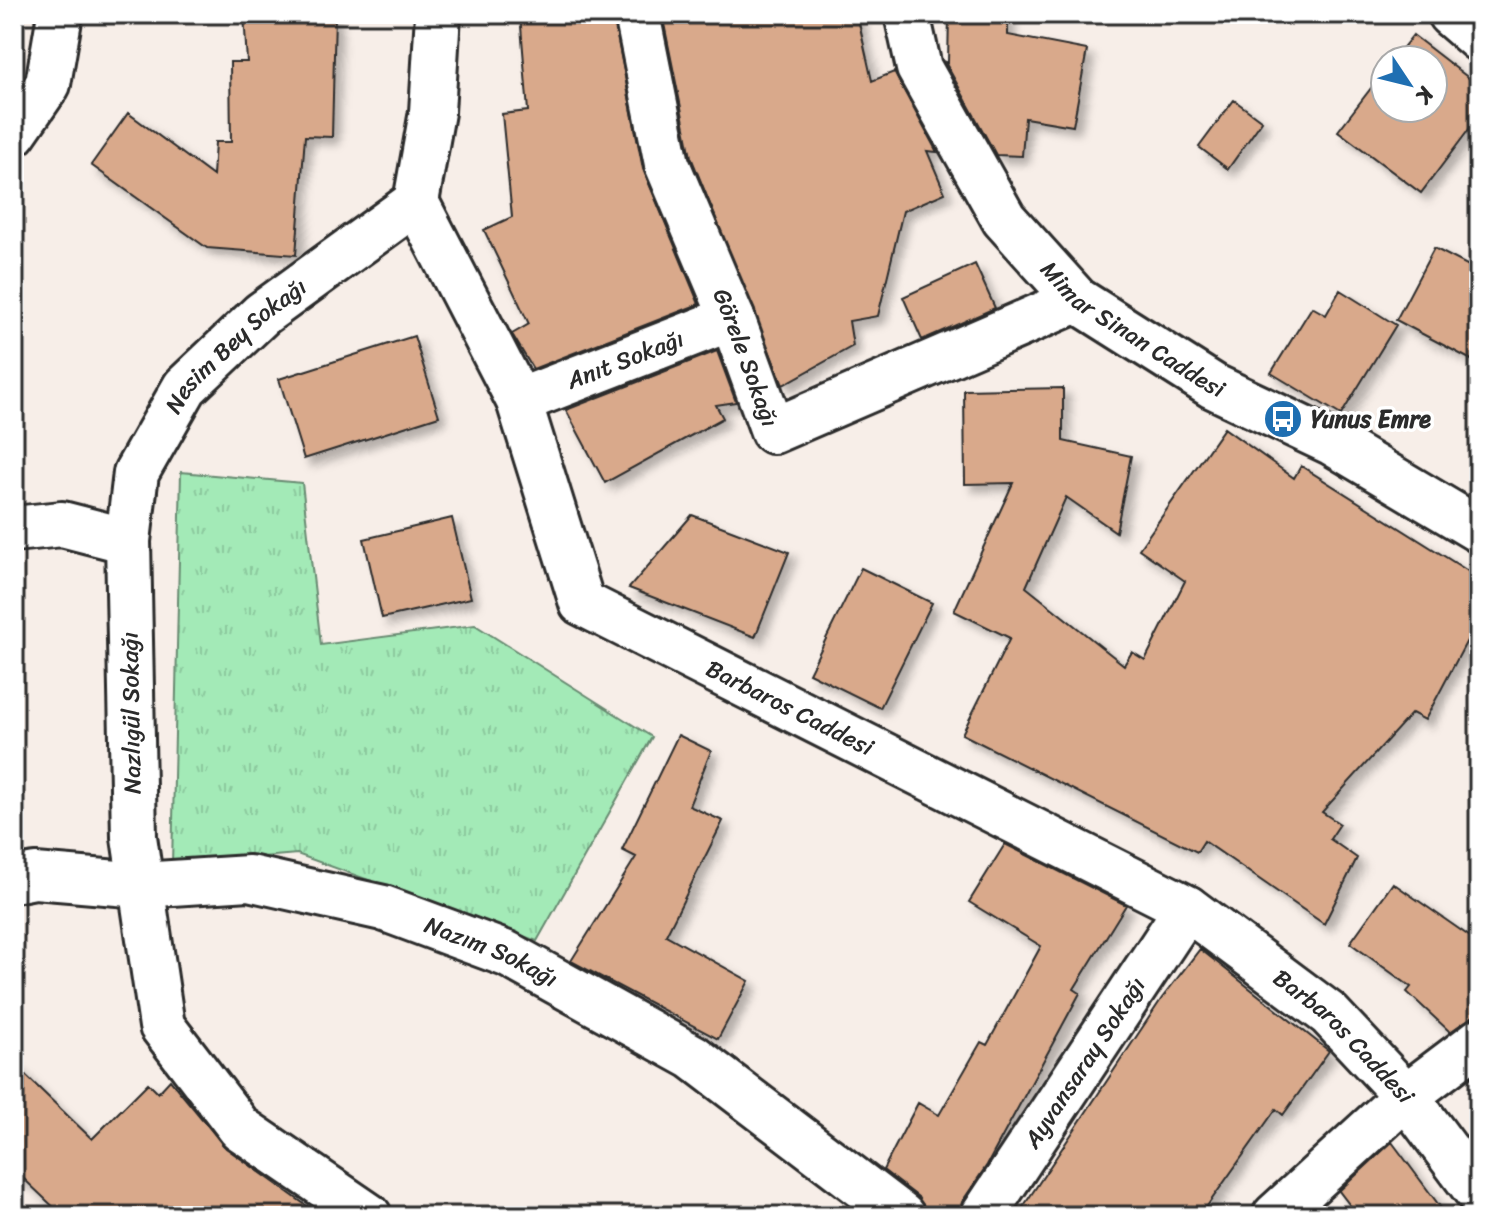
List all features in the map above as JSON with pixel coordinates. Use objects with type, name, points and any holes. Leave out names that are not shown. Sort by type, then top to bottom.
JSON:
[{"type":"street","points":[[14,133],[48,84],[60,14]]},
{"type":"street","points":[[416,202],[432,112],[438,14]]},
{"type":"street","name":"Görele Sokağı","points":[[637,14],[667,164],[732,318],[773,431],[1077,300]]},
{"type":"street","name":"Mimar Sinan Caddesi","points":[[907,14],[919,68],[1004,219],[1077,300],[1213,386],[1333,443],[1479,530]]},
{"type":"street","points":[[1450,14],[1479,39]]},
{"type":"street","name":"Barbaros Caddesi","points":[[416,202],[519,401],[582,603],[1187,908],[1329,1014],[1406,1096],[1479,1194]]},
{"type":"street","name":"Nesim Bey Sokağı","points":[[128,541],[136,473],[185,387],[262,314],[416,202]]},
{"type":"street","name":"Anıt Sokağı","points":[[519,401],[732,318]]},
{"type":"street","points":[[14,529],[62,524],[128,541]]},
{"type":"street","name":"Nazlıgül Sokağı","points":[[128,541],[134,837],[162,1026],[240,1128],[369,1216]]},
{"type":"street","name":"Nazım Sokağı","points":[[14,880],[35,876],[141,885],[249,878],[383,908],[507,954],[693,1057],[902,1216]]},
{"type":"street","name":"Ayvansaray Sokağı","points":[[983,1216],[1187,908]]},
{"type":"street","points":[[1275,1216],[1406,1096],[1479,1041]]},
{"type":"green space","points":[[181,472],[302,483],[321,645],[475,625],[652,737],[537,941],[297,854],[172,865]]},
{"type":"building","points":[[244,14],[335,14],[332,137],[305,136],[296,255],[207,248],[91,165],[128,113],[213,176],[215,142],[231,142],[230,62],[247,62]]},
{"type":"building","points":[[520,14],[613,14],[643,169],[699,304],[533,369],[512,334],[529,324],[484,230],[512,217],[502,114],[528,111]]},
{"type":"building","points":[[662,14],[857,14],[872,81],[894,72],[937,152],[927,151],[945,193],[903,211],[878,316],[849,321],[853,346],[783,385],[691,157]]},
{"type":"building","points":[[949,14],[1008,14],[1008,35],[1087,50],[1073,126],[1025,118],[1022,156],[996,155],[945,62],[948,63]]},
{"type":"building","points":[[1413,35],[1425,44],[1406,44]]},
{"type":"building","points":[[1449,63],[1479,86],[1479,116],[1421,193],[1338,131],[1369,91],[1369,124],[1449,124]]},
{"type":"building","points":[[1234,100],[1262,121],[1228,169],[1199,147]]},
{"type":"building","points":[[1434,248],[1479,271],[1479,364],[1396,320]]},
{"type":"building","points":[[975,264],[995,308],[922,340],[903,297]]},
{"type":"building","points":[[1340,290],[1396,325],[1341,415],[1271,373],[1312,307],[1326,315]]},
{"type":"building","points":[[414,336],[439,416],[304,459],[279,379]]},
{"type":"building","points":[[717,351],[736,402],[716,405],[723,418],[605,483],[566,410]]},
{"type":"building","points":[[1063,388],[1063,441],[1131,456],[1116,532],[1066,497],[1026,587],[1124,665],[1132,652],[1145,660],[1185,581],[1139,549],[1224,428],[1294,478],[1301,466],[1479,578],[1479,618],[1425,720],[1412,713],[1322,812],[1340,824],[1330,839],[1357,858],[1324,924],[1204,841],[1197,852],[962,734],[1010,638],[954,611],[1013,483],[965,484],[964,390]]},
{"type":"building","points":[[692,515],[789,552],[755,637],[629,588]]},
{"type":"building","points":[[452,518],[471,598],[382,618],[364,539]]},
{"type":"building","points":[[861,568],[932,603],[880,708],[809,673]]},
{"type":"building","points":[[678,735],[711,751],[689,806],[723,821],[666,935],[749,981],[718,1039],[571,961],[636,857],[622,850]]},
{"type":"building","points":[[1005,844],[1126,905],[1074,989],[1080,993],[987,1165],[962,1202],[958,1216],[926,1216],[918,1197],[883,1170],[918,1103],[939,1115],[981,1042],[987,1045],[1041,946],[969,902]]},
{"type":"building","points":[[1393,883],[1479,943],[1479,1012],[1450,1032],[1407,992],[1411,987],[1350,943]]},
{"type":"building","points":[[1200,949],[1329,1051],[1283,1115],[1276,1109],[1200,1216],[1017,1216],[1162,998]]},
{"type":"building","points":[[14,1064],[92,1139],[148,1083],[158,1093],[170,1080],[226,1148],[321,1216],[63,1216],[24,1179],[14,1179]]},
{"type":"building","points":[[1392,1142],[1447,1216],[1358,1216],[1339,1191]]},
{"type":"place","name":"Yunus Emre","points":[[1283,419]]}]
